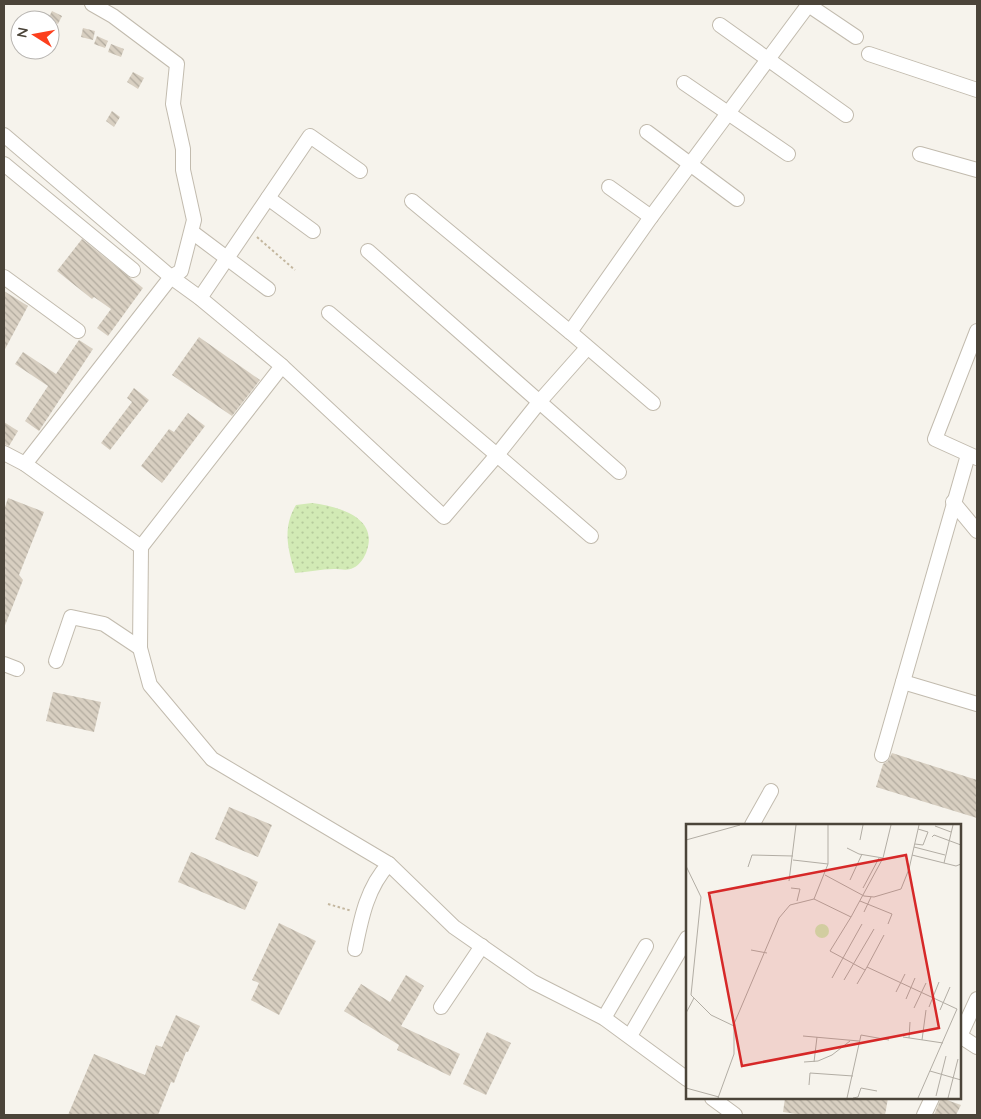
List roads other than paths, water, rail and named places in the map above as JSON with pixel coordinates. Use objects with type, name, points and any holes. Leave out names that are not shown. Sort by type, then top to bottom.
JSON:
[{"type":"street","points":[[25,464],[171,277],[181,271],[194,220],[183,170],[183,149],[173,104],[177,64],[113,16],[92,4]]},
{"type":"street","points":[[570,332],[690,164],[808,4],[856,37]]},
{"type":"street","points":[[720,25],[846,115]]},
{"type":"street","points":[[869,54],[977,90]]},
{"type":"street","points":[[684,83],[788,154]]},
{"type":"street","points":[[647,132],[737,199]]},
{"type":"street","points":[[4,135],[171,277],[200,298],[282,366],[444,517],[540,401],[587,348]]},
{"type":"street","points":[[200,298],[310,136],[360,171]]},
{"type":"street","points":[[920,154],[977,170]]},
{"type":"street","points":[[4,164],[133,270]]},
{"type":"street","points":[[609,187],[652,217]]},
{"type":"street","points":[[268,198],[313,231]]},
{"type":"street","points":[[412,201],[653,403]]},
{"type":"street","points":[[192,232],[226,260],[268,289]]},
{"type":"street","points":[[368,251],[619,472]]},
{"type":"street","points":[[4,277],[78,331]]},
{"type":"street","points":[[329,313],[591,536]]},
{"type":"street","points":[[882,755],[953,502],[972,457],[935,439],[977,330]]},
{"type":"street","points":[[282,366],[141,547],[140,648],[150,685],[212,759],[389,864],[454,927],[533,982],[604,1018],[686,1077]]},
{"type":"street","points":[[4,453],[25,464],[141,547]]},
{"type":"street","points":[[953,502],[977,531]]},
{"type":"street","points":[[56,661],[71,617],[104,624],[140,648]]},
{"type":"street","points":[[4,664],[17,669]]},
{"type":"street","points":[[903,682],[977,704]]},
{"type":"street","points":[[753,824],[771,791]]},
{"type":"street","points":[[355,949],[362,914],[376,877],[389,864]]},
{"type":"street","points":[[630,1036],[686,940]]},
{"type":"street","points":[[441,1007],[482,946]]},
{"type":"street","points":[[604,1018],[646,946]]},
{"type":"street","points":[[977,999],[961,1029],[977,1047]]},
{"type":"street","points":[[713,1099],[735,1115]]},
{"type":"street","points":[[924,1115],[932,1099]]}]
